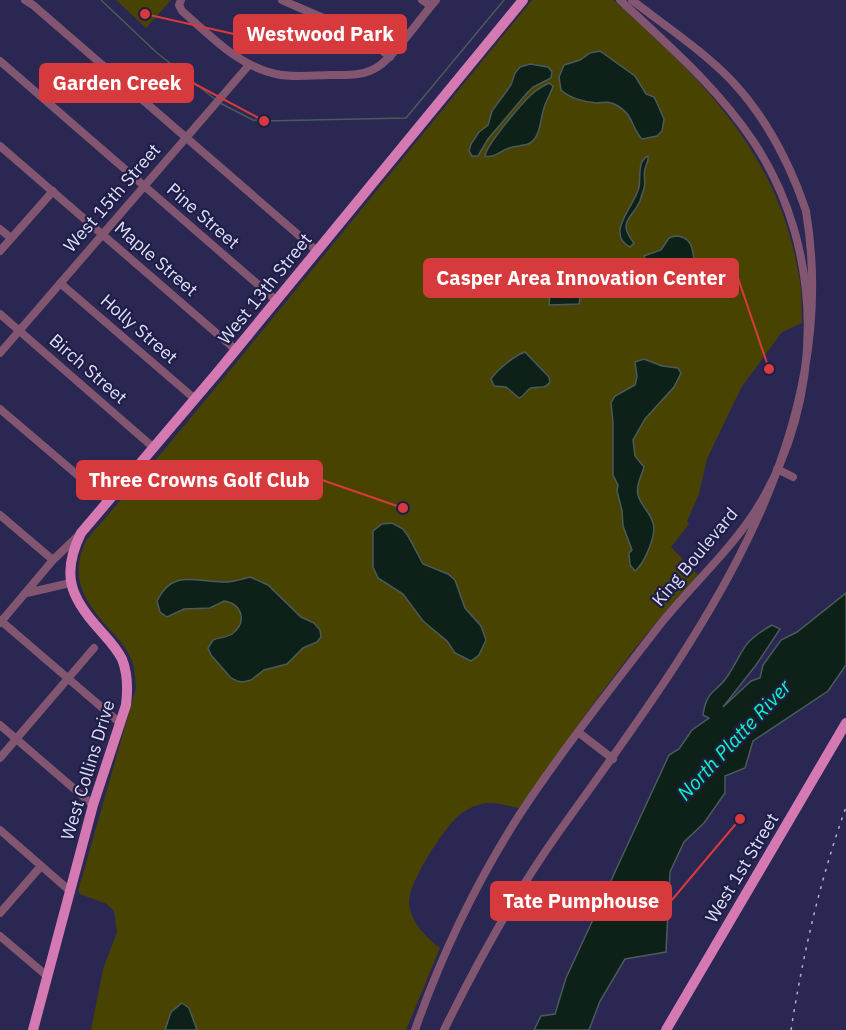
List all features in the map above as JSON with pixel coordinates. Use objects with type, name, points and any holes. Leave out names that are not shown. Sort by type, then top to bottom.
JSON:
[{"type":"main road","name":"West 13th Street","points":[[81,533],[277,301],[523,0]]},
{"type":"main road","points":[[70,583],[71,560],[81,533]]},
{"type":"main road","name":"West Collins Drive","points":[[33,1030],[93,805],[120,723],[128,690],[121,658],[113,645],[83,611],[70,583]]},
{"type":"main road","name":"West 1st Street","points":[[666,1030],[846,723]]},
{"type":"street","points":[[25,0],[318,251]]},
{"type":"street","points":[[282,0],[351,30],[390,57]]},
{"type":"street","points":[[180,3],[199,26],[249,65],[281,75],[352,75],[373,70],[390,57],[433,3],[422,0]]},
{"type":"street","name":"King Boulevard","points":[[415,1030],[450,943],[489,866],[519,816],[578,732],[657,627],[723,555],[742,529],[768,489],[785,451],[800,400],[808,339],[805,282],[782,194],[755,143],[738,120],[697,73],[620,0]]},
{"type":"street","points":[[632,0],[713,64],[747,99],[764,124],[796,183],[813,231],[819,262]]},
{"type":"street","name":"Pine Street","points":[[0,61],[277,301]]},
{"type":"street","name":"West 15th Street","points":[[0,353],[249,65]]},
{"type":"street","name":"Maple Street","points":[[0,146],[236,350]]},
{"type":"street","points":[[0,251],[53,191]]},
{"type":"street","points":[[0,229],[11,238]]},
{"type":"street","name":"Holly Street","points":[[60,283],[195,399]]},
{"type":"street","name":"Birch Street","points":[[0,314],[154,448]]},
{"type":"street","points":[[0,408],[108,501]]},
{"type":"street","points":[[777,468],[791,481],[797,467]]},
{"type":"street","points":[[0,515],[53,560]]},
{"type":"street","name":"West 13th Street","points":[[0,621],[27,593],[31,584],[53,560],[81,533]]},
{"type":"street","points":[[27,593],[70,583]]},
{"type":"street","points":[[0,621],[120,723]]},
{"type":"street","points":[[444,1030],[480,957],[554,838],[698,646]]},
{"type":"street","points":[[0,758],[94,648]]},
{"type":"street","points":[[0,725],[93,805]]},
{"type":"street","points":[[578,732],[613,759]]},
{"type":"street","points":[[0,830],[70,891]]},
{"type":"street","points":[[0,913],[41,866]]},
{"type":"street","points":[[0,936],[47,976]]},
{"type":"shaded area","points":[[116,0],[171,0],[146,28]]},
{"type":"shaded area","points":[[532,0],[613,0],[646,30],[678,60],[734,124],[756,158],[776,196],[790,237],[800,282],[802,323],[782,332],[741,388],[707,459],[699,494],[687,521],[689,524],[671,547],[698,575],[627,659],[519,808],[489,803],[473,807],[458,816],[436,844],[414,883],[409,903],[416,923],[424,934],[440,948],[406,1030],[91,1030],[103,969],[117,932],[114,911],[107,904],[80,894],[78,891],[136,688],[134,667],[130,656],[95,612],[82,590],[79,579],[81,553],[87,539],[241,357]]},
{"type":"water","points":[[600,51],[635,76],[646,94],[654,97],[664,119],[662,131],[657,136],[642,139],[627,114],[615,104],[582,101],[561,90],[559,77],[564,65]]},
{"type":"water","points":[[530,64],[548,67],[552,72],[551,78],[533,87],[488,139],[478,156],[472,156],[469,151],[471,144],[479,132],[488,125],[492,111],[511,85],[515,73],[520,67]]},
{"type":"water","points":[[549,83],[553,86],[534,140],[494,155],[485,156],[498,133],[521,106],[536,91]]},
{"type":"water","points":[[648,156],[644,171],[645,186],[640,201],[626,225],[626,230],[634,243],[630,247],[620,235],[621,227],[637,194],[642,161]]},
{"type":"water","points":[[683,237],[691,245],[697,275],[664,271],[654,273],[648,268],[644,256],[661,250],[669,238]]},
{"type":"water","points":[[554,272],[567,274],[576,281],[580,291],[579,304],[549,305],[551,279]]},
{"type":"water","points":[[525,352],[549,377],[550,382],[544,387],[531,388],[519,398],[506,387],[494,386],[491,379],[506,363]]},
{"type":"water","points":[[644,359],[662,366],[678,368],[681,373],[674,387],[645,419],[633,440],[635,456],[644,467],[638,484],[638,495],[652,519],[654,528],[649,549],[635,571],[630,565],[629,553],[632,550],[623,526],[618,485],[613,475],[611,403],[615,396],[635,385],[637,377],[635,362]]},
{"type":"water","points":[[392,523],[403,529],[423,564],[448,574],[455,580],[465,608],[481,626],[486,640],[479,655],[471,661],[455,653],[447,641],[423,621],[403,594],[378,578],[373,567],[373,531],[382,524]]},
{"type":"water","points":[[250,577],[268,585],[301,617],[314,623],[320,630],[321,637],[317,642],[303,648],[287,664],[264,670],[251,680],[243,682],[231,678],[211,655],[208,648],[213,640],[230,635],[237,630],[241,614],[235,606],[224,601],[210,608],[184,609],[167,617],[160,612],[157,601],[163,591],[177,581],[225,582]]},
{"type":"water","name":"North Platte River","points":[[846,593],[846,665],[828,691],[753,741],[745,768],[725,776],[725,793],[704,823],[684,842],[670,872],[666,952],[625,959],[600,1001],[589,1030],[534,1030],[541,1016],[555,1014],[566,978],[669,755],[679,749],[692,730],[709,718],[703,715],[709,696],[727,677],[748,642],[754,637],[772,625],[780,629],[756,665],[723,707],[751,681],[760,678],[763,665],[781,640],[797,632]]},
{"type":"water","points":[[182,1003],[189,1008],[197,1030],[165,1030],[171,1012]]},
{"type":"waterway","points":[[101,0],[156,52],[216,100]]},
{"type":"waterway","points":[[220,103],[253,120],[264,121],[406,118],[504,0]]},
{"type":"railway","points":[[791,1030],[813,917],[846,807]]},
{"type":"place","name":"Westwood Park","points":[[145,14]]},
{"type":"place","name":"Garden Creek","points":[[264,121]]},
{"type":"place","name":"Casper Area Innovation Center","points":[[769,369]]},
{"type":"place","name":"Three Crowns Golf Club","points":[[403,508]]},
{"type":"place","name":"Tate Pumphouse","points":[[740,819]]}]
